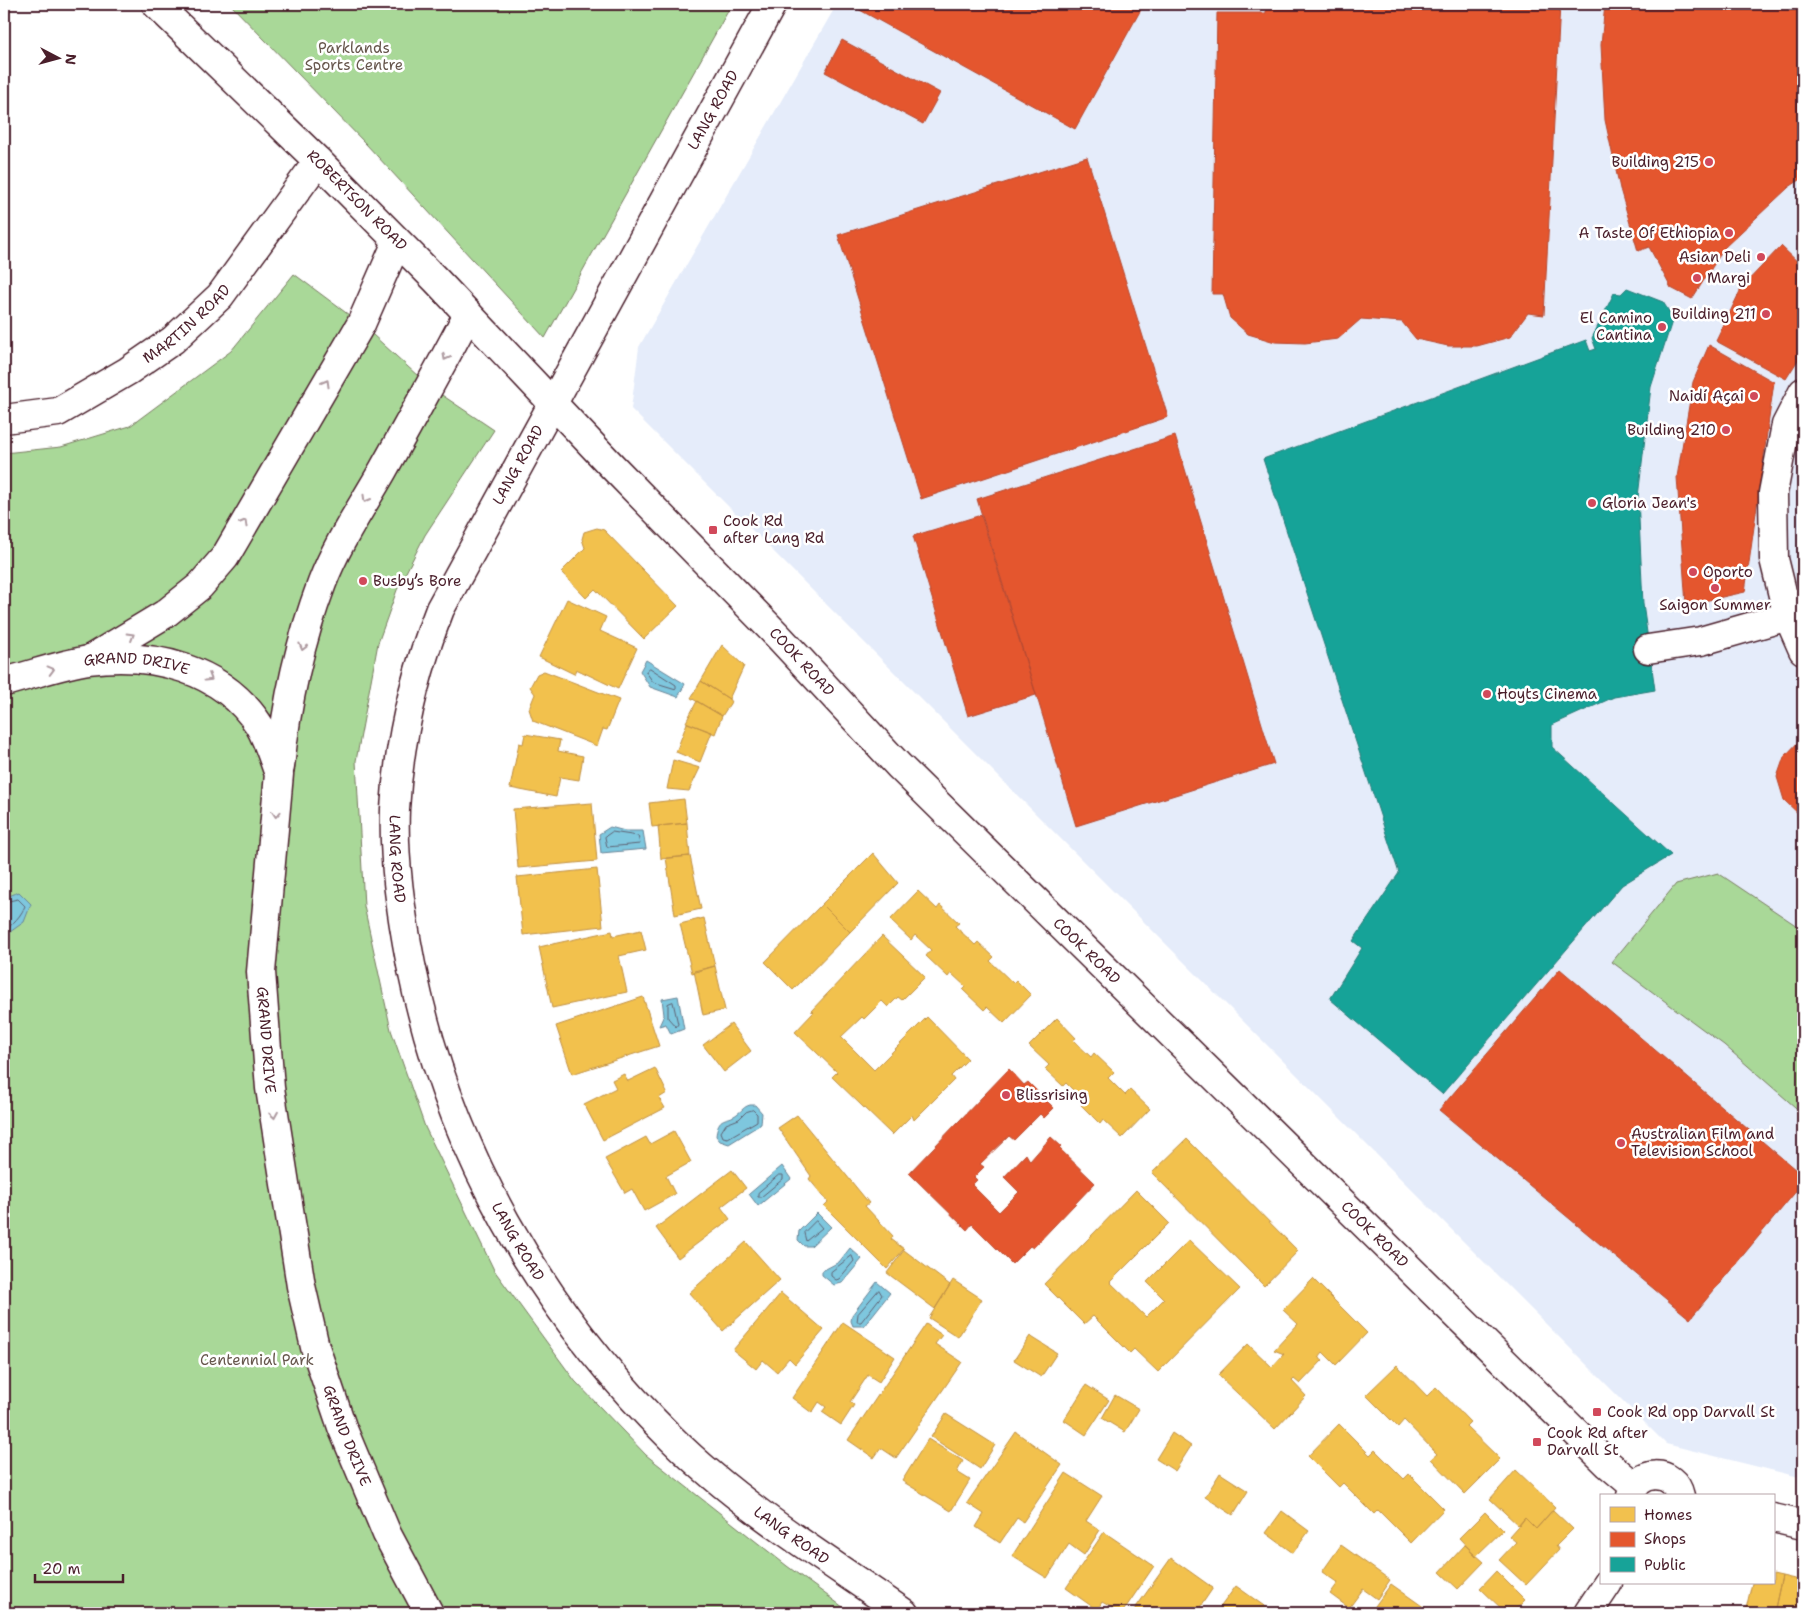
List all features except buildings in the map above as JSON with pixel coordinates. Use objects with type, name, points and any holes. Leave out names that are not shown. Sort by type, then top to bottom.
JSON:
[{"type":"street","name":"ROBERTSON ROAD","points":[[156,4],[318,161],[553,402]]},
{"type":"street","name":"LANG ROAD","points":[[772,4],[440,609],[424,651],[408,710],[399,763],[395,810],[396,865],[403,927],[417,995],[436,1064],[461,1131],[490,1194],[522,1253],[557,1306],[595,1356],[674,1441],[733,1493],[904,1613]]},
{"type":"street","name":"MARTIN ROAD","points":[[4,419],[58,412],[128,371],[173,340],[220,296],[318,161]]},
{"type":"street","points":[[89,660],[165,614],[200,586],[225,556],[361,324],[397,242]]},
{"type":"street","points":[[279,774],[283,733],[306,634],[322,583],[340,544],[430,387],[468,314]]},
{"type":"street","points":[[1803,392],[1786,425],[1773,494],[1774,559],[1794,608],[1803,650]]},
{"type":"street","name":"COOK ROAD","points":[[553,402],[612,466],[778,636],[899,766],[1608,1464],[1633,1491]]},
{"type":"street","points":[[1648,649],[1701,641],[1794,608]]},
{"type":"street","name":"GRAND DRIVE","points":[[4,682],[89,660],[131,659],[167,663],[197,671],[214,681],[240,702],[259,725],[279,774],[261,972],[270,1088],[302,1286],[315,1347],[342,1427],[387,1534],[429,1613]]},
{"type":"street","points":[[1633,1491],[1647,1476],[1663,1476],[1676,1485],[1679,1494]]},
{"type":"street","points":[[1774,1518],[1803,1525]]},
{"type":"street","points":[[1588,1613],[1607,1584]]},
{"type":"shaded area","points":[[837,4],[1803,4],[1803,1478],[1666,1444],[631,409],[639,347]]},
{"type":"green space","name":"Parklands Sports Centre","points":[[230,4],[732,4],[545,338],[366,144]]},
{"type":"green space","name":"Centennial Park","points":[[294,274],[361,324],[430,387],[494,430],[425,535],[397,590],[378,643],[356,761],[364,906],[391,1030],[425,1127],[494,1270],[575,1381],[646,1455],[787,1566],[851,1613],[4,1613],[4,453],[61,447],[130,426],[231,351]]},
{"type":"green space","points":[[1718,873],[1803,930],[1803,1114],[1724,1045],[1612,962],[1676,884]]},
{"type":"water","points":[[646,660],[685,684],[678,697],[650,687],[640,671]]},
{"type":"water","points":[[610,827],[625,831],[643,831],[646,849],[601,853],[599,834]]},
{"type":"water","points":[[19,892],[31,904],[24,922],[10,932],[4,955],[4,898]]},
{"type":"water","points":[[678,996],[684,1029],[671,1034],[666,1024],[659,1026],[664,1015],[662,999]]},
{"type":"water","points":[[750,1105],[755,1105],[762,1113],[761,1124],[729,1144],[720,1141],[716,1136],[721,1121],[739,1113]]},
{"type":"water","points":[[782,1166],[791,1179],[758,1206],[749,1194]]},
{"type":"water","points":[[817,1213],[831,1227],[811,1246],[804,1246],[798,1240],[799,1231]]},
{"type":"water","points":[[850,1248],[862,1259],[842,1283],[834,1285],[822,1275],[822,1271],[839,1262]]},
{"type":"water","points":[[877,1282],[890,1293],[864,1326],[853,1326],[851,1321],[852,1315]]},
{"type":"place","name":"Building 215","points":[[1709,162]]},
{"type":"place","name":"A Taste Of Ethiopia","points":[[1729,233]]},
{"type":"place","name":"Asian Deli","points":[[1761,257]]},
{"type":"place","name":"Margi","points":[[1697,278]]},
{"type":"place","name":"Building 211","points":[[1766,314]]},
{"type":"place","name":"El Camino Cantina","points":[[1662,327]]},
{"type":"place","name":"Naidí Açai","points":[[1754,396]]},
{"type":"place","name":"Building 210","points":[[1726,430]]},
{"type":"place","name":"Gloria Jean's","points":[[1592,503]]},
{"type":"place","name":"Cook Rd after Lang Rd","points":[[713,530]]},
{"type":"place","name":"Oporto","points":[[1693,572]]},
{"type":"place","name":"Busby’s Bore","points":[[363,581]]},
{"type":"place","name":"Saigon Summer","points":[[1715,588]]},
{"type":"place","name":"Hoyts Cinema","points":[[1487,694]]},
{"type":"place","name":"Blissrising","points":[[1006,1095]]},
{"type":"place","name":"Australian Film and Television School","points":[[1621,1143]]},
{"type":"place","name":"Cook Rd opp Darvall St","points":[[1597,1412]]},
{"type":"place","name":"Cook Rd after Darvall St","points":[[1537,1442]]}]
